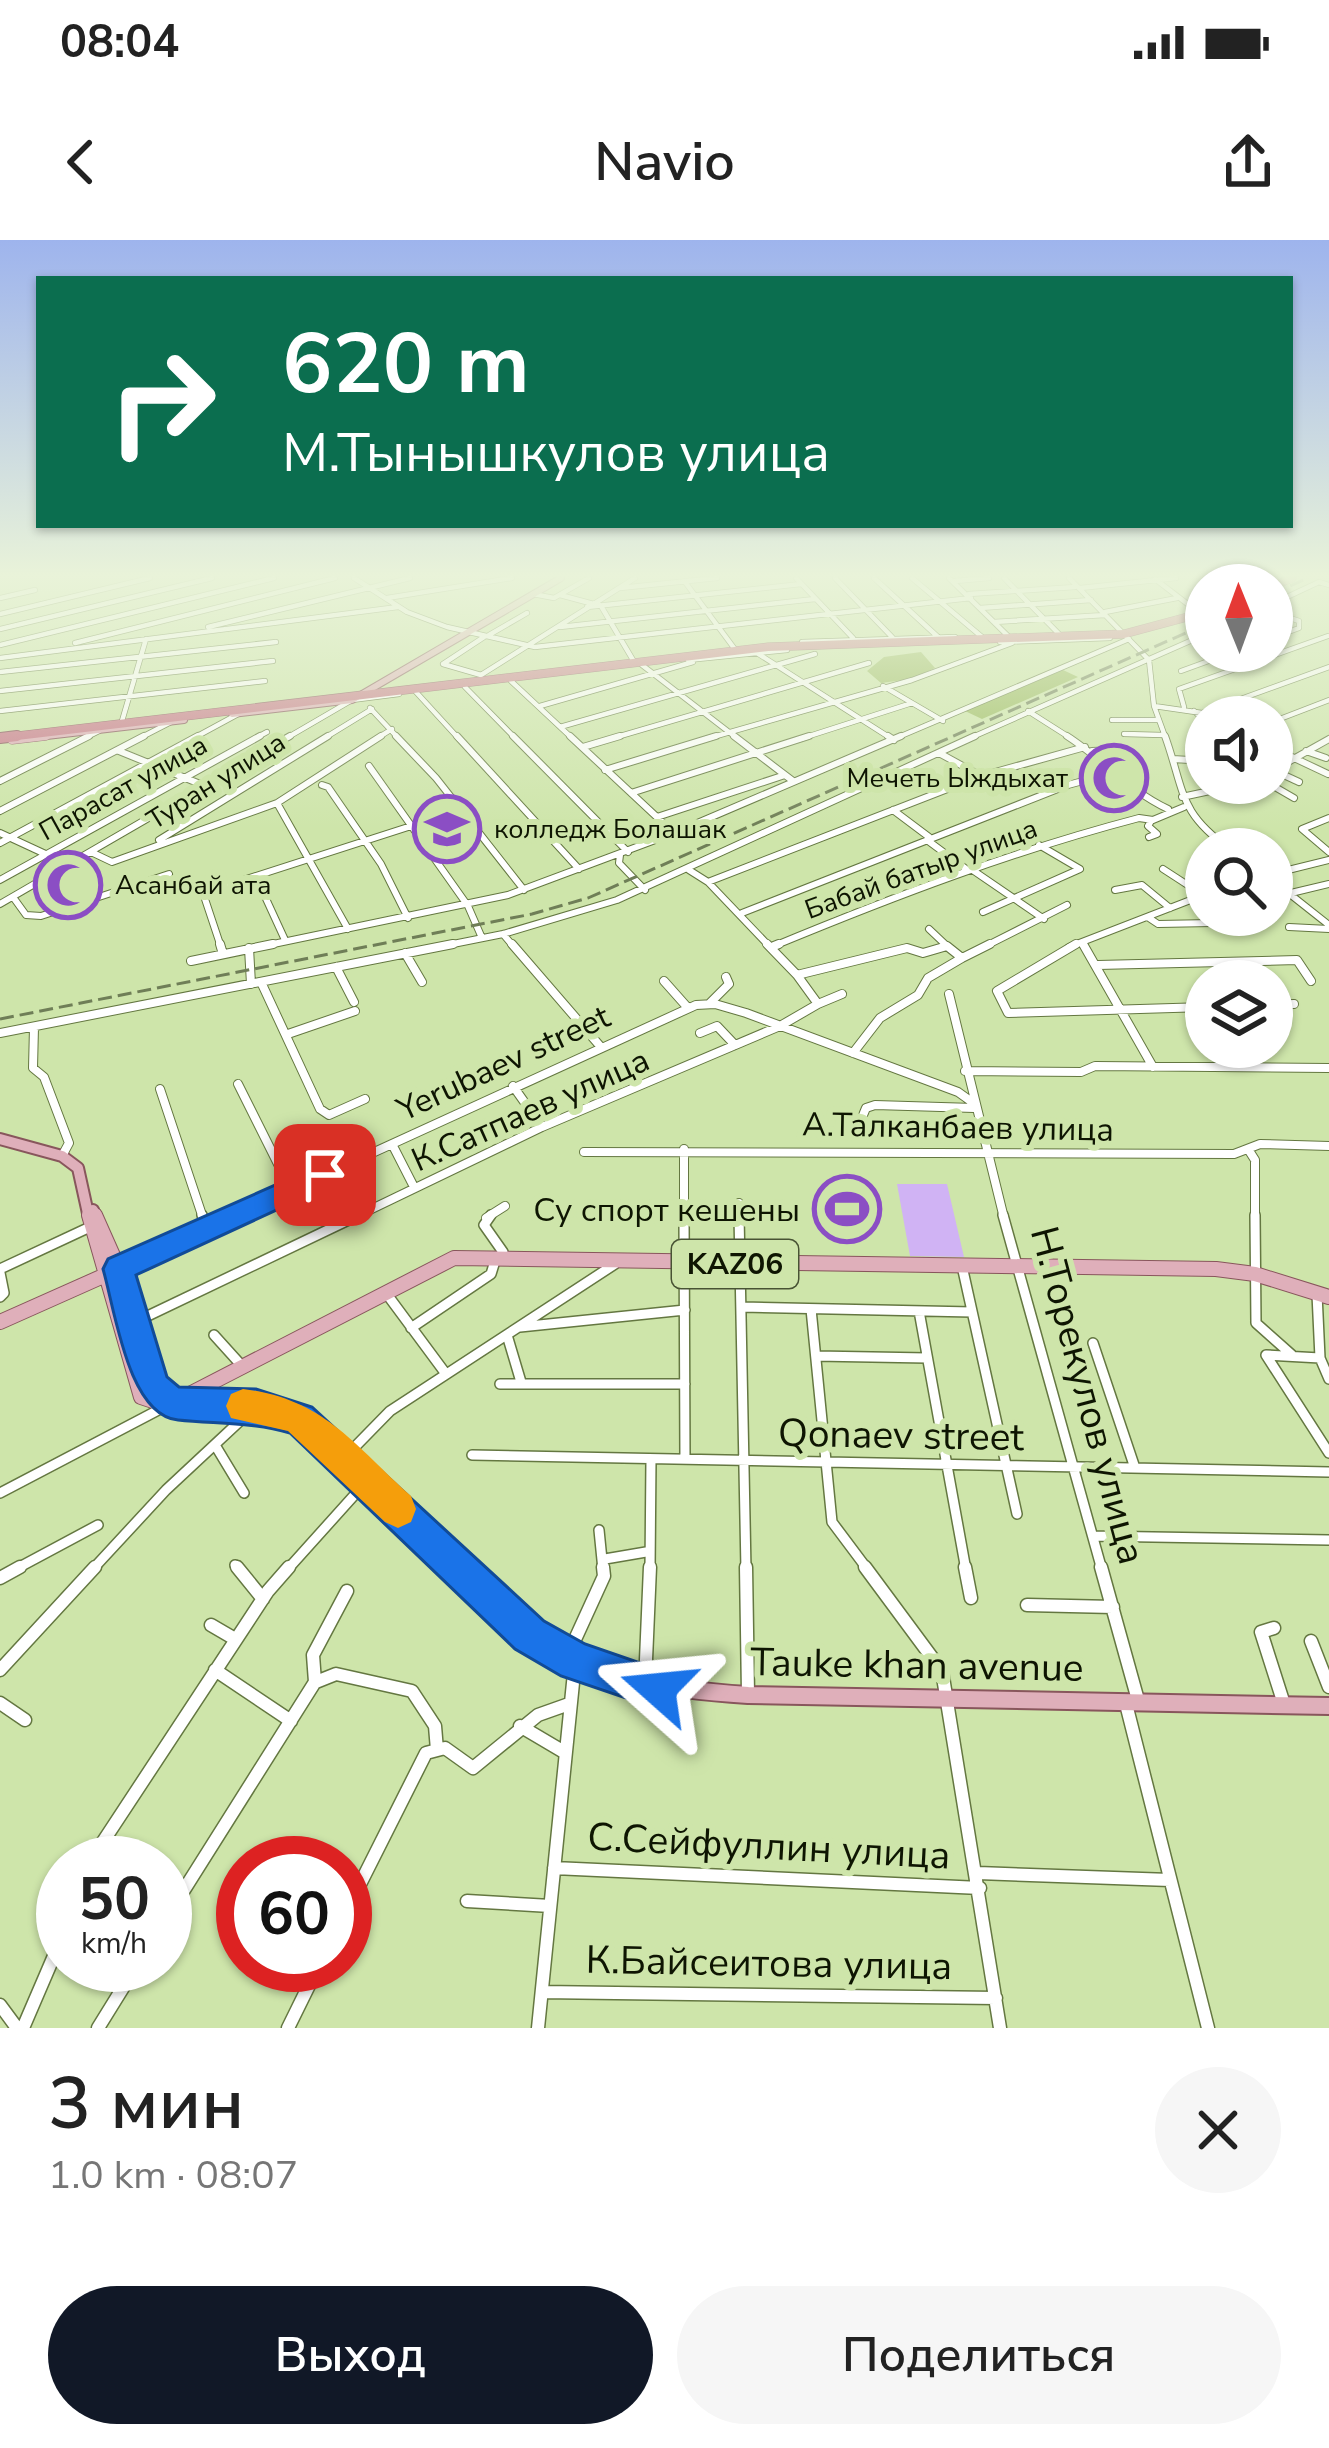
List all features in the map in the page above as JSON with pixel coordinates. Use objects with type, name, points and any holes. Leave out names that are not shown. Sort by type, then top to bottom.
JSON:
[{"type":"highway","points":[[0,739],[657,661]]},
{"type":"main road","points":[[0,739],[361,697],[419,661]]},
{"type":"main road","points":[[0,739],[122,721],[361,697]]},
{"type":"main road","points":[[0,1139],[62,1156],[78,1168],[118,1269],[154,1387],[172,1403]]},
{"type":"main road","points":[[89,1202],[135,1388],[148,1400],[172,1403]]},
{"type":"main road","name":"KАZ06","points":[[172,1403],[454,1258],[1255,1274],[1323,1295]]},
{"type":"main road","name":"Yerubaev street","points":[[0,1322],[118,1269]]},
{"type":"main road","name":"Tauke khan avenue","points":[[172,1403],[256,1406],[300,1419],[502,1613],[571,1659],[645,1684],[748,1695],[1329,1706]]},
{"type":"street","points":[[0,672],[93,661]]},
{"type":"street","points":[[122,721],[140,661]]},
{"type":"street","points":[[0,691],[269,661]]},
{"type":"street","points":[[447,661],[443,664],[481,675],[502,661]]},
{"type":"street","points":[[0,904],[361,697],[622,661]]},
{"type":"street","points":[[361,697],[678,661]]},
{"type":"street","points":[[539,706],[691,661]]},
{"type":"street","points":[[771,661],[894,740]]},
{"type":"street","points":[[560,727],[790,661]]},
{"type":"street","points":[[605,770],[923,676],[958,661]]},
{"type":"street","points":[[190,961],[468,906],[524,890],[943,721],[1069,661]]},
{"type":"street","points":[[0,1034],[503,934],[645,890],[721,850],[1146,661]]},
{"type":"street","points":[[1149,661],[1157,720],[1173,758],[1183,802],[1202,828]]},
{"type":"street","points":[[1154,706],[1184,707],[1179,689],[1256,661]]},
{"type":"street","points":[[584,747],[869,663]]},
{"type":"street","points":[[642,665],[793,781]]},
{"type":"street","points":[[1249,696],[1329,667]]},
{"type":"street","points":[[1180,671],[1185,669]]},
{"type":"street","points":[[0,711],[266,681]]},
{"type":"street","points":[[511,681],[674,833]]},
{"type":"street","points":[[882,685],[943,721]]},
{"type":"street","points":[[464,686],[624,853]]},
{"type":"street","points":[[416,692],[579,869]]},
{"type":"street","points":[[361,697],[524,890]]},
{"type":"street","points":[[1293,714],[1329,700]]},
{"type":"street","points":[[631,794],[912,703]]},
{"type":"street","name":"Туран улица","points":[[144,850],[372,710]]},
{"type":"street","points":[[1028,711],[1088,749],[1136,794],[1169,809]]},
{"type":"street","points":[[0,843],[240,713]]},
{"type":"street","points":[[1112,720],[1157,720]]},
{"type":"street","points":[[0,811],[173,721]]},
{"type":"street","points":[[91,852],[106,863],[277,803],[392,729]]},
{"type":"street","points":[[0,781],[101,730]]},
{"type":"street","name":"Парасат улица","points":[[0,880],[267,732]]},
{"type":"street","points":[[1124,734],[1163,735]]},
{"type":"street","points":[[1293,757],[1329,739]]},
{"type":"street","points":[[708,882],[981,776],[1088,749],[1116,750]]},
{"type":"street","points":[[117,750],[205,785]]},
{"type":"street","points":[[1306,751],[1326,758]]},
{"type":"street","points":[[938,752],[981,776]]},
{"type":"street","points":[[1173,758],[1185,759]]},
{"type":"street","points":[[1293,761],[1328,774]]},
{"type":"street","points":[[369,766],[468,906],[482,938]]},
{"type":"street","points":[[0,771],[23,769]]},
{"type":"street","points":[[742,913],[1087,778],[1116,772]]},
{"type":"street","points":[[657,818],[785,775]]},
{"type":"street","points":[[1293,779],[1299,782]]},
{"type":"street","points":[[322,785],[328,787],[381,864],[408,918]]},
{"type":"street","name":"Бабай батыр улица","points":[[774,946],[968,868],[1138,818],[1153,820],[1183,802]]},
{"type":"street","points":[[277,803],[348,928]]},
{"type":"street","points":[[892,809],[1044,919]]},
{"type":"street","points":[[223,954],[202,894],[461,810]]},
{"type":"street","points":[[1293,869],[1329,856],[1302,829],[1329,818]]},
{"type":"street","points":[[1149,837],[1157,833],[1148,826],[1153,820]]},
{"type":"street","points":[[0,833],[68,865]]},
{"type":"street","points":[[983,912],[1080,869],[1038,844]]},
{"type":"street","points":[[624,853],[619,863],[645,890]]},
{"type":"street","points":[[1163,868],[1185,880]]},
{"type":"street","points":[[689,870],[708,882],[774,946],[818,1004]]},
{"type":"street","points":[[13,897],[26,915],[41,916],[169,874]]},
{"type":"street","points":[[256,878],[285,940]]},
{"type":"street","points":[[1293,892],[1329,884]]},
{"type":"street","points":[[1115,890],[1142,886],[1171,908]]},
{"type":"street","points":[[1293,896],[1329,927]]},
{"type":"street","points":[[1185,901],[1082,942],[1002,986],[998,995],[1008,1013],[1185,1008]]},
{"type":"street","points":[[853,1053],[869,1029],[918,995],[932,973],[1067,905]]},
{"type":"street","points":[[1148,917],[1158,924],[1185,924]]},
{"type":"street","points":[[1293,927],[1329,927]]},
{"type":"street","points":[[929,929],[958,961]]},
{"type":"street","points":[[503,934],[600,1046]]},
{"type":"street","points":[[1082,942],[1153,1067]]},
{"type":"street","points":[[797,975],[907,949],[923,953],[947,946]]},
{"type":"street","points":[[249,948],[256,983],[288,1034],[320,1109],[329,1115],[365,1100]]},
{"type":"street","points":[[405,953],[422,982]]},
{"type":"street","points":[[1098,965],[1297,960],[1311,981]]},
{"type":"street","points":[[288,1034],[354,1006],[336,968]]},
{"type":"street","points":[[710,1004],[714,994],[730,984],[726,977]]},
{"type":"street","points":[[664,981],[688,1008]]},
{"type":"street","name":"К.Сатпаев улица","points":[[133,1323],[542,1126],[780,1026],[842,994]]},
{"type":"street","name":"Н.Торекулов улица","points":[[949,994],[973,1105],[1113,1607],[1170,1880],[1208,2028]]},
{"type":"street","name":"Yerubaev street","points":[[118,1269],[688,1008],[710,1004],[780,1026],[958,1092],[973,1105]]},
{"type":"street","points":[[700,1033],[717,1026],[735,1045]]},
{"type":"street","points":[[34,1027],[33,1068],[44,1077],[69,1143],[62,1156]]},
{"type":"street","points":[[965,1071],[1329,1068]]},
{"type":"street","points":[[238,1084],[291,1190]]},
{"type":"street","points":[[513,1086],[542,1126]]},
{"type":"street","points":[[160,1089],[207,1228]]},
{"type":"street","points":[[861,1120],[866,1108],[875,1105],[973,1105]]},
{"type":"street","points":[[392,1144],[414,1186]]},
{"type":"street","name":"А.Талканбаев улица","points":[[584,1152],[1214,1155],[1260,1144],[1329,1146]]},
{"type":"street","points":[[684,1149],[685,1459]]},
{"type":"street","points":[[1248,1149],[1255,1160],[1258,1327],[1286,1345],[1292,1355]]},
{"type":"street","points":[[739,1203],[748,1695]]},
{"type":"street","points":[[411,1328],[497,1267],[502,1252],[484,1225],[485,1218],[505,1207]]},
{"type":"street","points":[[0,1297],[0,1271],[92,1226]]},
{"type":"street","points":[[344,1458],[390,1411],[617,1262]]},
{"type":"street","points":[[962,1266],[1017,1514]]},
{"type":"street","points":[[385,1292],[446,1374]]},
{"type":"street","points":[[1323,1295],[1320,1358],[1329,1379]]},
{"type":"street","points":[[742,1307],[973,1312]]},
{"type":"street","points":[[811,1309],[832,1522],[942,1672],[1000,2028]]},
{"type":"street","points":[[518,1327],[685,1310]]},
{"type":"street","points":[[919,1311],[971,1598]]},
{"type":"street","points":[[214,1335],[242,1366]]},
{"type":"street","points":[[506,1335],[521,1382]]},
{"type":"street","points":[[1093,1343],[1136,1468]]},
{"type":"street","points":[[1320,1358],[1266,1355],[1329,1453]]},
{"type":"street","points":[[816,1357],[927,1358]]},
{"type":"street","points":[[500,1384],[685,1384]]},
{"type":"street","points":[[0,1493],[172,1403]]},
{"type":"street","points":[[0,1670],[166,1490],[256,1406]]},
{"type":"street","points":[[214,1445],[244,1492]]},
{"type":"street","name":"Qonaev street","points":[[472,1455],[1329,1472]]},
{"type":"street","points":[[645,1684],[652,1615],[646,1552],[651,1459]]},
{"type":"street","points":[[107,1836],[262,1599],[368,1480]]},
{"type":"street","points":[[0,1578],[98,1525]]},
{"type":"street","points":[[538,2028],[571,1659],[597,1595],[605,1559],[599,1530]]},
{"type":"street","points":[[1093,1536],[1329,1540]]},
{"type":"street","points":[[605,1559],[646,1552]]},
{"type":"street","points":[[235,1565],[262,1599]]},
{"type":"street","points":[[192,1877],[315,1682],[313,1655],[347,1591]]},
{"type":"street","points":[[1027,1605],[1113,1607]]},
{"type":"street","points":[[211,1625],[236,1639]]},
{"type":"street","points":[[1274,1628],[1261,1632],[1284,1704]]},
{"type":"street","points":[[1311,1641],[1329,1687]]},
{"type":"street","points":[[215,1670],[291,1721]]},
{"type":"street","points":[[315,1682],[337,1674],[412,1691],[435,1726],[437,1750]]},
{"type":"street","points":[[0,1703],[25,1720]]},
{"type":"street","points":[[372,1860],[426,1753],[445,1748],[473,1768],[488,1762],[520,1726],[547,1707],[569,1704]]},
{"type":"street","points":[[520,1726],[564,1752]]},
{"type":"street","name":"С.Сейфуллин улица","points":[[554,1868],[979,1881],[1170,1880]]},
{"type":"street","points":[[467,1901],[550,1906]]},
{"type":"street","points":[[0,2005],[20,2028],[37,1992]]},
{"type":"street","points":[[98,2028],[120,1992]]},
{"type":"street","points":[[288,2028],[306,1992]]},
{"type":"street","name":"К.Байсеитова улица","points":[[542,1992],[997,1998]]},
{"type":"green space","points":[[879,661],[929,661],[935,668],[911,679],[881,683],[867,671]]},
{"type":"green space","points":[[1063,670],[1078,677],[982,719],[965,711]]},
{"type":"shaded area","points":[[897,1184],[947,1184],[964,1257],[910,1256]]},
{"type":"railway","points":[[0,1019],[532,914],[588,898],[1122,661]]},
{"type":"slow traffic","points":[[243,1406],[283,1411],[300,1419],[398,1509]]},
{"type":"place","name":"Мечеть Ыждыхат","points":[[1114,778]]},
{"type":"place","name":"колледж Болашак","points":[[447,829]]},
{"type":"place","name":"Асанбай ата","points":[[68,885]]},
{"type":"place","name":"Су спорт кешены","points":[[847,1209]]},
{"type":"route","points":[[325,1175],[118,1269],[154,1387],[172,1403],[256,1406],[300,1419],[530,1635],[576,1662],[658,1689]]}]
